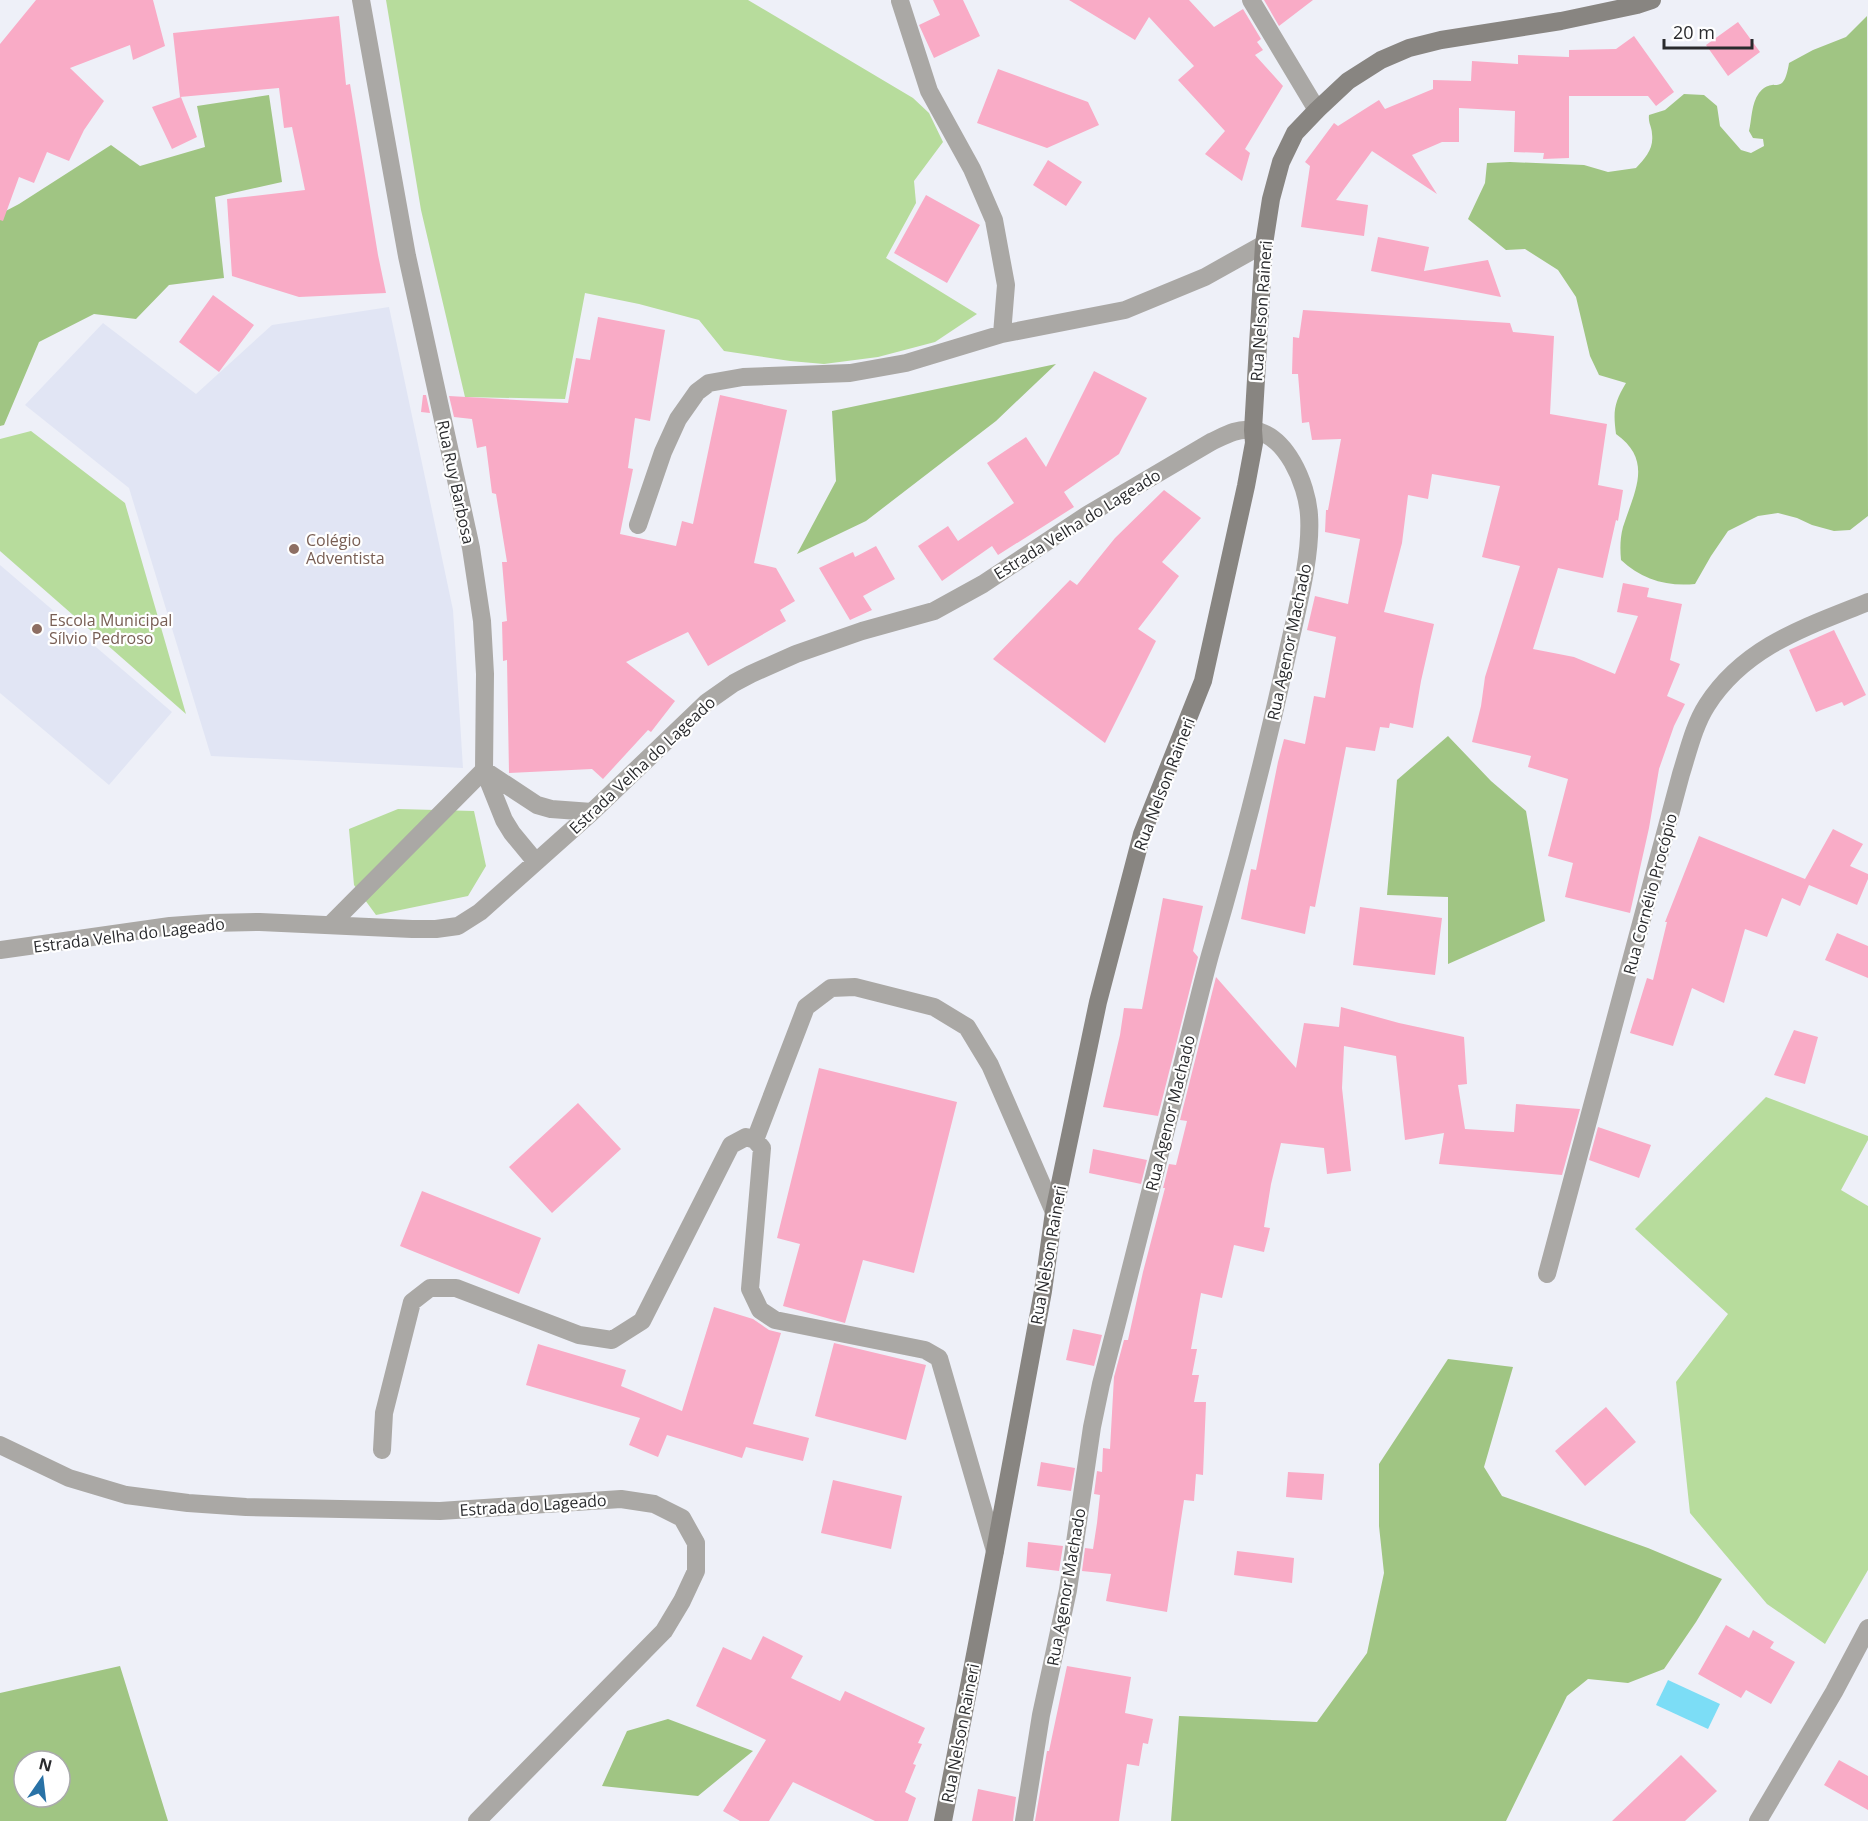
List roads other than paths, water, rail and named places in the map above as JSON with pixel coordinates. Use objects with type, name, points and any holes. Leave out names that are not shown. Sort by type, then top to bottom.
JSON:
[{"type":"main road","name":"Rua Nelson Raineri","points":[[943,1821],[1043,1292],[1054,1212],[1098,1002],[1142,834],[1203,681],[1246,486],[1254,443],[1264,244],[1271,200],[1281,162],[1295,133],[1348,81],[1381,60],[1408,48],[1441,39],[1561,21],[1652,0]]},
{"type":"street","name":"Rua Ruy Barbosa","points":[[361,0],[407,256],[471,548],[482,621],[485,674],[484,770]]},
{"type":"street","points":[[1251,0],[1317,110]]},
{"type":"street","points":[[900,1],[929,91],[972,169],[994,220],[1006,285],[1002,334]]},
{"type":"street","points":[[638,525],[663,452],[678,419],[697,392],[709,383],[742,377],[850,373],[906,363],[1002,334],[1125,310],[1205,277],[1264,244]]},
{"type":"street","name":"Estrada Velha do Lageado","points":[[0,950],[211,923],[260,922],[412,929],[458,926],[480,912],[592,812],[707,702],[734,683],[796,654],[862,631],[934,611],[983,584],[1087,515],[1211,442],[1239,430],[1253,430]]},
{"type":"street","name":"Rua Agenor Machado","points":[[1024,1821],[1041,1715],[1068,1590],[1092,1427],[1101,1384],[1209,958],[1231,884],[1271,729],[1299,599],[1308,536],[1309,516],[1305,486],[1293,462],[1273,437],[1253,430]]},
{"type":"street","name":"Rua Cornélio Procópio","points":[[1547,1274],[1682,774],[1706,706],[1736,670],[1757,652],[1868,602]]},
{"type":"street","points":[[484,770],[537,804],[551,809],[592,812]]},
{"type":"street","points":[[484,770],[504,820],[536,861]]},
{"type":"street","points":[[330,925],[484,770]]},
{"type":"street","points":[[755,1140],[806,1007],[831,988],[855,987],[934,1007],[967,1027],[990,1065],[1054,1212]]},
{"type":"street","points":[[382,1450],[384,1413],[412,1302],[430,1288],[456,1288],[579,1335],[612,1340],[642,1321],[731,1145],[746,1137],[755,1140],[762,1148],[750,1289],[760,1310],[775,1320],[925,1350],[939,1358],[995,1551]]},
{"type":"street","name":"Estrada do Lageado","points":[[0,1445],[69,1478],[126,1495],[188,1503],[246,1507],[440,1511],[621,1499],[654,1504],[682,1518],[696,1544],[696,1571],[664,1631],[477,1821]]},
{"type":"street","points":[[1758,1821],[1834,1692],[1868,1628]]},
{"type":"water","points":[[1668,1680],[1720,1704],[1708,1729],[1656,1705]]},
{"type":"place","name":"Colégio Adventista","points":[[294,549]]},
{"type":"place","name":"Escola Municipal Sílvio Pedroso","points":[[37,629]]}]
